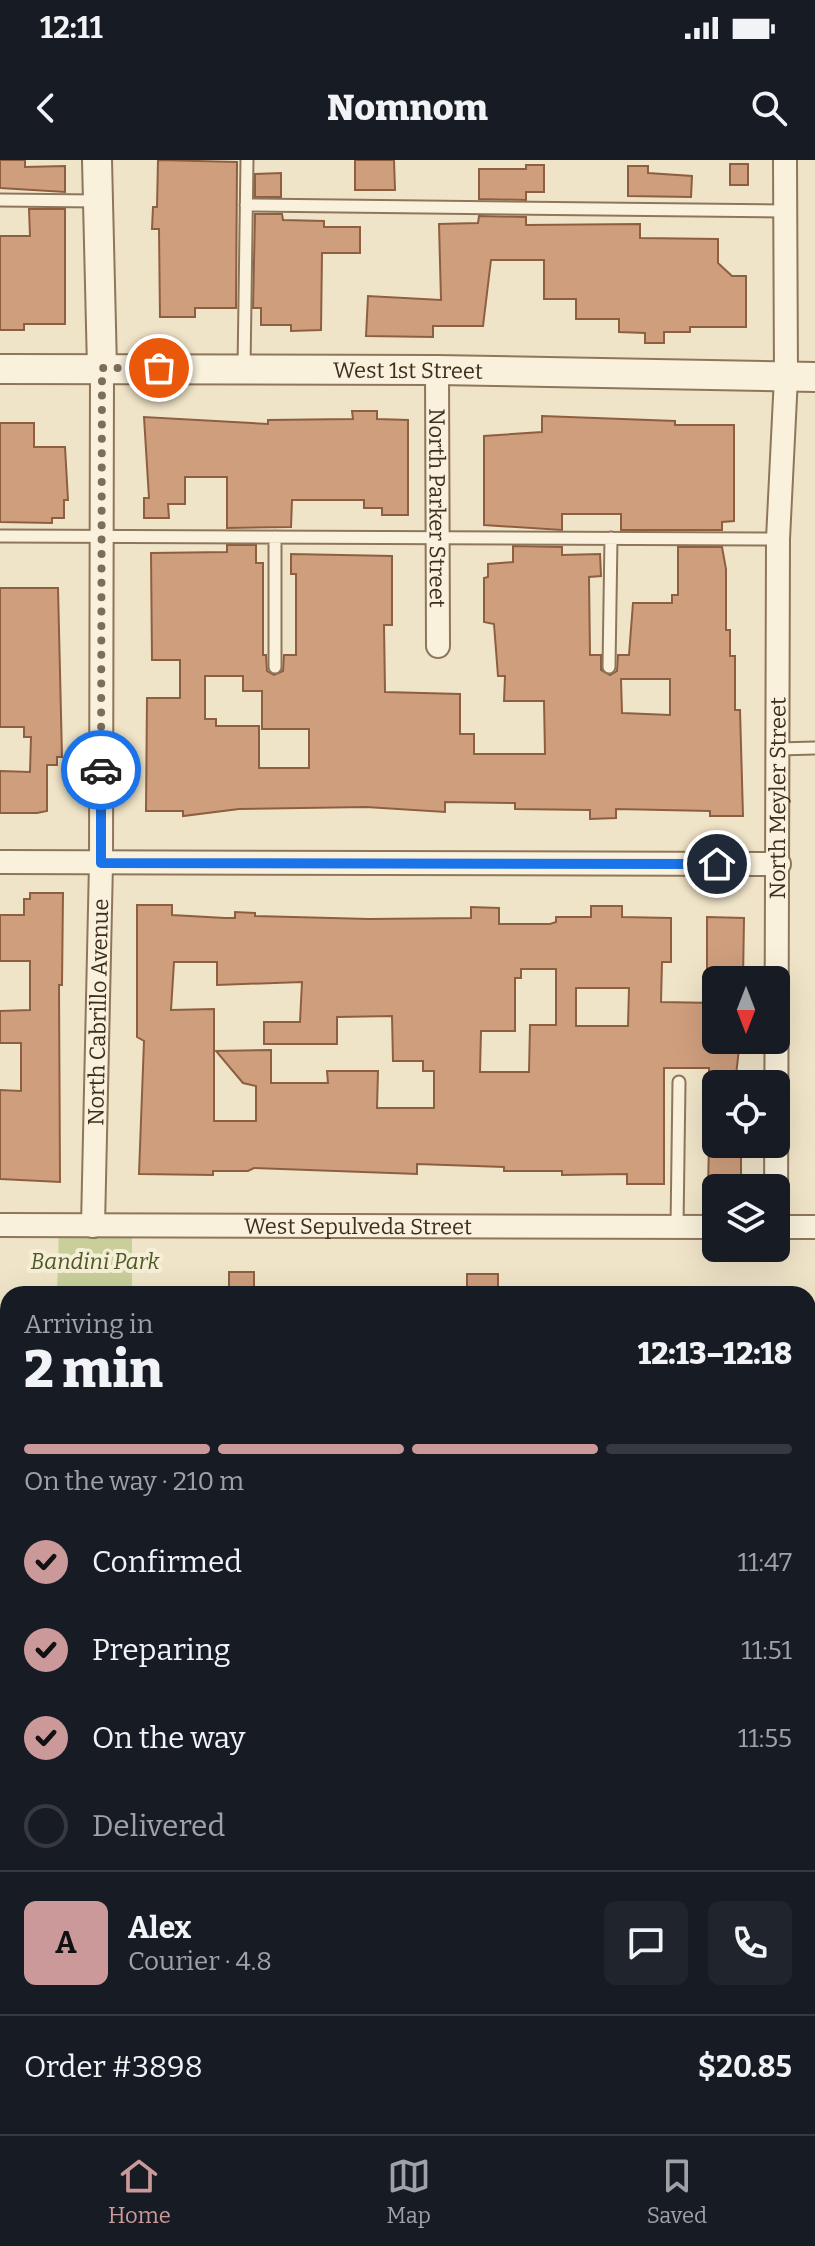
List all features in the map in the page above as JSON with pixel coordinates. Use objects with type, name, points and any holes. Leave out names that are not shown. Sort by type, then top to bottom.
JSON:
[{"type":"street","points":[[97,160],[102,368]]},
{"type":"street","name":"North Meyler Street","points":[[776,1174],[778,539],[786,377],[785,160]]},
{"type":"street","name":"North Cabrillo Avenue","points":[[93,1226],[101,863],[102,368]]},
{"type":"street","name":"West 1st Street","points":[[0,369],[437,370],[815,377]]},
{"type":"street","name":"North Parker Street","points":[[437,370],[438,646]]},
{"type":"street","points":[[0,862],[779,864]]},
{"type":"street","name":"West Sepulveda Street","points":[[0,1225],[702,1227]]},
{"type":"street","points":[[790,1227],[815,1227]]},
{"type":"lane","points":[[244,369],[247,160]]},
{"type":"lane","points":[[0,200],[97,201]]},
{"type":"lane","points":[[246,205],[785,211]]},
{"type":"lane","points":[[0,536],[778,539]]},
{"type":"lane","points":[[275,537],[275,667]]},
{"type":"lane","points":[[609,667],[611,538]]},
{"type":"lane","points":[[778,749],[815,748]]},
{"type":"lane","points":[[677,1227],[679,1082]]},
{"type":"green space","name":"Bandini Park","points":[[59,1229],[132,1229],[132,1286],[57,1286]]},
{"type":"building","points":[[0,160],[25,160],[25,167],[65,166],[65,192],[0,188]]},
{"type":"building","points":[[158,160],[237,162],[236,308],[195,308],[195,317],[160,317],[159,229],[152,229],[153,207],[157,207]]},
{"type":"building","points":[[355,160],[394,160],[395,190],[355,190]]},
{"type":"building","points":[[730,164],[748,164],[748,185],[730,185]]},
{"type":"building","points":[[526,165],[544,165],[544,192],[526,192],[526,200],[479,199],[479,169],[526,169]]},
{"type":"building","points":[[628,166],[648,166],[648,173],[692,176],[691,197],[628,196]]},
{"type":"building","points":[[281,173],[281,197],[255,197],[255,174]]},
{"type":"building","points":[[29,209],[65,209],[65,324],[24,324],[24,330],[0,330],[0,236],[30,236]]},
{"type":"building","points":[[255,214],[282,214],[283,220],[324,221],[324,227],[360,227],[360,253],[322,253],[321,330],[291,331],[291,325],[261,325],[261,308],[253,308]]},
{"type":"building","points":[[479,216],[526,217],[526,225],[640,224],[640,238],[718,239],[718,263],[732,276],[746,276],[746,327],[690,327],[690,332],[664,332],[664,343],[645,343],[645,333],[619,332],[619,319],[576,319],[576,299],[544,299],[544,260],[491,260],[483,326],[433,326],[433,337],[366,336],[368,296],[441,300],[439,224],[478,223]]},
{"type":"building","points":[[352,411],[377,411],[377,419],[408,420],[408,515],[382,515],[382,508],[364,508],[364,500],[292,500],[291,527],[227,528],[227,477],[185,477],[185,504],[168,504],[169,518],[144,518],[144,498],[149,498],[144,417],[268,424],[268,420],[353,419]]},
{"type":"building","points":[[542,416],[675,421],[675,425],[734,425],[734,521],[722,522],[722,530],[621,530],[621,514],[562,514],[562,530],[484,525],[484,436],[542,432]]},
{"type":"building","points":[[0,423],[34,423],[34,447],[65,447],[68,500],[64,500],[64,518],[52,518],[52,523],[0,522]]},
{"type":"building","points":[[227,545],[256,545],[256,563],[263,563],[263,655],[266,655],[267,671],[274,675],[283,671],[284,655],[296,655],[296,574],[291,574],[291,554],[392,556],[392,625],[384,625],[385,692],[460,694],[460,734],[474,734],[474,754],[545,754],[544,701],[504,701],[505,676],[498,676],[494,624],[484,622],[484,578],[488,577],[488,564],[513,562],[513,546],[562,547],[562,555],[600,554],[601,576],[589,577],[590,655],[601,655],[601,670],[610,675],[617,671],[618,655],[629,655],[633,603],[672,603],[672,595],[678,595],[678,547],[722,547],[726,569],[726,630],[730,630],[730,656],[735,656],[735,710],[740,710],[743,816],[710,816],[710,811],[616,809],[616,818],[590,819],[590,810],[515,809],[515,803],[445,802],[445,812],[366,807],[239,809],[183,816],[183,811],[146,811],[147,698],[180,698],[180,660],[152,660],[151,553],[227,552]],"holes":[[[205,676],[243,676],[243,691],[262,691],[262,729],[309,729],[309,768],[259,768],[259,726],[216,726],[216,719],[205,719]],[[621,679],[670,679],[670,715],[622,713]]]},
{"type":"building","points":[[0,588],[58,588],[62,757],[57,757],[57,765],[47,765],[47,811],[37,813],[0,813],[0,771],[30,772],[31,737],[24,737],[24,727],[0,727]]},
{"type":"building","points":[[30,893],[63,893],[62,985],[59,985],[60,1182],[0,1179],[0,1090],[21,1091],[21,1043],[0,1043],[0,1011],[30,1010],[30,961],[0,961],[0,915],[24,915],[24,899],[30,899]]},
{"type":"building","points":[[137,905],[172,905],[172,915],[225,918],[235,918],[235,912],[255,913],[255,916],[369,919],[471,918],[471,907],[499,908],[499,924],[550,924],[556,922],[556,917],[591,917],[591,906],[622,906],[622,917],[671,918],[671,962],[662,962],[661,1002],[702,1003],[702,1054],[738,1054],[737,1070],[664,1068],[664,1184],[627,1184],[627,1174],[562,1175],[562,1171],[504,1171],[504,1167],[417,1164],[417,1174],[254,1168],[248,1171],[213,1171],[213,1175],[139,1174],[144,1041],[137,1037]],"holes":[[[174,962],[217,962],[217,985],[302,982],[300,1022],[264,1022],[264,1044],[337,1044],[337,1017],[392,1016],[393,1061],[423,1061],[423,1071],[434,1071],[434,1108],[377,1108],[378,1071],[327,1071],[328,1083],[271,1083],[271,1050],[216,1051],[243,1083],[256,1086],[256,1121],[214,1121],[214,1009],[171,1010]],[[521,969],[556,969],[556,1025],[530,1025],[529,1072],[480,1072],[481,1031],[515,1031],[515,978],[521,978]],[[576,988],[629,988],[628,1026],[576,1026]]]},
{"type":"building","points":[[707,917],[744,918],[743,966],[707,966]]},
{"type":"building","points":[[709,1158],[741,1158],[741,1174],[708,1174]]},
{"type":"building","points":[[229,1272],[254,1272],[254,1286],[229,1286]]},
{"type":"building","points":[[467,1274],[498,1274],[498,1286],[467,1286]]},
{"type":"way so far","points":[[101,770],[102,368],[159,368]]},
{"type":"route","points":[[101,770],[101,863],[717,864]]}]
